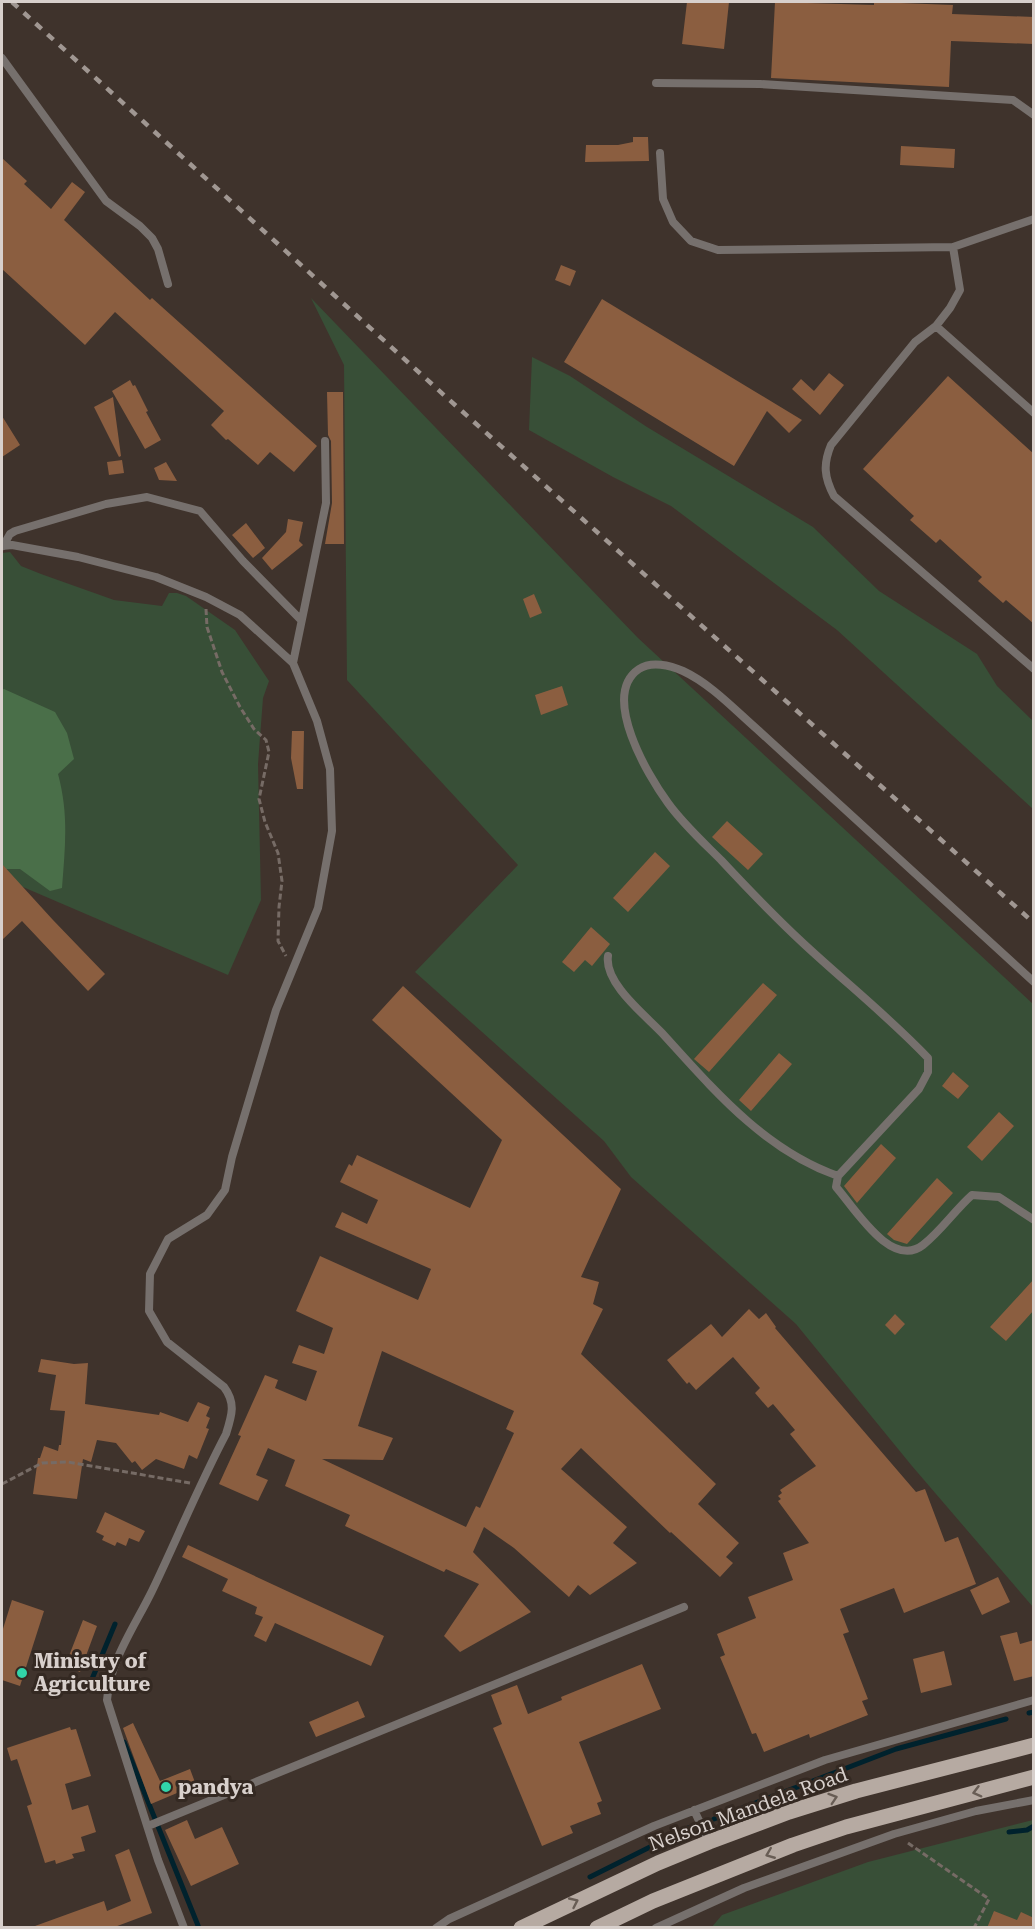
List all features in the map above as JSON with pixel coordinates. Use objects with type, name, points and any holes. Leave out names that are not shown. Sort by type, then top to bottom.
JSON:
[{"type":"main road","name":"Nelson Mandela Road","points":[[521,1928],[709,1842],[789,1812],[856,1791],[1034,1745]]},
{"type":"main road","points":[[597,1928],[653,1901],[793,1845],[846,1827],[1034,1777]]},
{"type":"lane","points":[[2,58],[106,201],[140,226],[152,238],[158,249],[168,284]]},
{"type":"lane","points":[[656,82],[760,84],[1013,100],[1034,115]]},
{"type":"lane","points":[[660,153],[663,199],[673,222],[691,241],[718,250],[953,247],[1034,219]]},
{"type":"lane","points":[[953,247],[960,290],[936,326],[915,342],[831,445],[826,457],[827,484],[834,496],[844,505],[1034,669]]},
{"type":"lane","points":[[936,326],[1034,412]]},
{"type":"lane","points":[[293,663],[326,503],[326,441]]},
{"type":"lane","points":[[2,546],[10,534],[15,531],[106,504],[147,498],[170,502],[200,511],[243,561],[301,620]]},
{"type":"lane","points":[[2,546],[12,545],[67,555],[156,576],[206,597],[240,615],[293,663],[317,721],[330,769],[332,831],[318,908],[276,1010],[232,1157],[225,1190],[207,1215],[168,1239],[150,1274],[149,1311],[167,1342],[224,1387],[231,1396],[233,1411],[226,1434],[108,1682],[107,1700],[184,1928]]},
{"type":"lane","points":[[1034,982],[758,730],[711,690],[682,671],[657,664],[645,665],[631,675],[624,691],[626,713],[634,744],[649,776],[670,806],[775,917],[898,1026],[928,1058],[928,1072],[919,1089],[838,1176],[836,1187],[880,1240],[894,1249],[910,1251],[922,1246],[972,1195],[999,1197],[1034,1220]]},
{"type":"lane","points":[[608,956],[607,962],[614,978],[632,1004],[722,1098],[752,1125],[794,1156],[838,1176]]},
{"type":"lane","points":[[148,1826],[684,1607]]},
{"type":"lane","points":[[436,1928],[449,1919],[654,1826],[825,1760],[1034,1700]]},
{"type":"lane","points":[[656,1928],[744,1888],[894,1834],[976,1811],[1034,1800]]},
{"type":"lane","points":[[694,1810],[709,1842]]},
{"type":"path","points":[[206,597],[207,627],[222,672],[254,729],[266,740],[269,752],[259,799],[265,822],[278,853],[282,881],[278,941],[293,968]]},
{"type":"path","points":[[2,1485],[42,1462],[68,1462],[201,1485]]},
{"type":"path","points":[[894,1834],[989,1899],[974,1928]]},
{"type":"green space","points":[[311,298],[638,638],[1033,1004],[1033,1607],[912,1466],[796,1324],[631,1177],[604,1141],[415,972],[518,865],[347,680],[344,365]]},
{"type":"green space","points":[[532,357],[570,376],[647,427],[813,527],[879,591],[977,654],[997,686],[1033,721],[1033,809],[837,630],[671,506],[613,477],[529,430]]},
{"type":"green space","points":[[10,552],[21,566],[114,600],[162,606],[169,593],[186,596],[235,630],[269,681],[263,698],[258,764],[261,900],[228,975],[2,878],[2,553]]},
{"type":"green space","points":[[2,690],[55,712],[67,733],[74,759],[58,774],[65,817],[62,888],[50,891],[20,869],[2,869]]},
{"type":"green space","points":[[1033,1820],[1033,1927],[711,1928],[722,1915],[868,1862]]},
{"type":"building","points":[[687,2],[729,2],[724,49],[682,44]]},
{"type":"building","points":[[775,2],[953,5],[952,14],[1034,17],[1034,44],[951,41],[949,87],[771,78]]},
{"type":"building","points":[[633,137],[648,137],[649,161],[585,162],[586,145],[618,145],[633,142]]},
{"type":"building","points":[[901,146],[955,149],[954,168],[900,165]]},
{"type":"building","points":[[2,158],[27,181],[24,184],[51,209],[72,182],[85,192],[64,220],[150,300],[152,298],[317,446],[294,472],[270,452],[258,465],[228,439],[226,440],[211,425],[224,411],[115,312],[85,345],[2,269]]},
{"type":"building","points":[[561,265],[576,271],[570,286],[555,280]]},
{"type":"building","points":[[602,299],[802,420],[789,433],[767,411],[734,466],[564,362]]},
{"type":"building","points":[[829,373],[844,385],[820,415],[792,389],[801,379],[814,391]]},
{"type":"building","points":[[948,376],[1034,454],[1034,624],[1006,600],[1003,603],[978,581],[982,577],[940,539],[936,543],[910,520],[914,516],[863,469]]},
{"type":"building","points":[[130,380],[133,386],[135,385],[161,440],[145,449],[112,391]]},
{"type":"building","points":[[327,392],[343,392],[344,544],[325,544],[332,503]]},
{"type":"building","points":[[113,397],[121,456],[119,457],[94,407]]},
{"type":"building","points":[[2,416],[20,445],[2,457]]},
{"type":"building","points":[[122,460],[124,473],[109,475],[107,462]]},
{"type":"building","points":[[166,462],[177,481],[159,480],[154,468]]},
{"type":"building","points":[[288,519],[303,522],[299,541],[303,545],[272,570],[262,558],[286,532]]},
{"type":"building","points":[[246,523],[265,548],[253,558],[232,535]]},
{"type":"building","points":[[534,594],[542,613],[530,618],[523,599]]},
{"type":"building","points":[[562,686],[568,705],[541,715],[535,695]]},
{"type":"building","points":[[292,731],[304,731],[303,789],[297,789],[291,758]]},
{"type":"building","points":[[727,821],[763,854],[748,870],[712,837]]},
{"type":"building","points":[[655,852],[670,866],[628,912],[613,898]]},
{"type":"building","points":[[2,864],[105,974],[88,991],[22,921],[2,940]]},
{"type":"building","points":[[591,927],[610,944],[592,966],[585,960],[574,972],[562,962]]},
{"type":"building","points":[[763,983],[777,995],[709,1072],[694,1059]]},
{"type":"building","points":[[403,986],[621,1189],[581,1277],[599,1282],[593,1304],[603,1309],[581,1354],[716,1484],[698,1504],[739,1543],[726,1557],[733,1563],[720,1577],[581,1448],[561,1469],[627,1527],[613,1543],[637,1563],[590,1595],[578,1585],[569,1597],[514,1548],[484,1527],[473,1552],[531,1612],[460,1652],[444,1636],[479,1584],[446,1569],[444,1572],[345,1526],[350,1515],[285,1486],[295,1460],[268,1448],[256,1475],[268,1480],[258,1501],[219,1484],[265,1375],[278,1380],[275,1388],[306,1401],[317,1371],[292,1363],[299,1345],[324,1354],[333,1328],[296,1311],[320,1256],[418,1300],[431,1269],[335,1227],[342,1212],[367,1224],[378,1200],[340,1182],[349,1164],[352,1166],[357,1155],[470,1208],[502,1140],[372,1020]],"holes":[[[382,1351],[514,1411],[506,1429],[514,1433],[480,1508],[476,1506],[466,1527],[322,1459],[383,1460],[393,1438],[358,1426]]]},
{"type":"building","points":[[779,1053],[792,1064],[751,1111],[739,1100]]},
{"type":"building","points":[[953,1072],[969,1086],[958,1099],[942,1086]]},
{"type":"building","points":[[999,1112],[1014,1126],[982,1161],[967,1147]]},
{"type":"building","points":[[881,1144],[896,1158],[857,1203],[844,1186]]},
{"type":"building","points":[[937,1178],[953,1193],[907,1244],[894,1240],[887,1234]]},
{"type":"building","points":[[1034,1279],[1034,1310],[1006,1341],[990,1327]]},
{"type":"building","points":[[749,1309],[759,1319],[766,1313],[775,1328],[916,1492],[925,1489],[945,1542],[958,1537],[976,1584],[904,1613],[894,1588],[840,1609],[849,1632],[843,1634],[868,1699],[862,1701],[868,1715],[810,1738],[809,1734],[764,1752],[756,1733],[752,1734],[720,1657],[725,1655],[717,1634],[756,1618],[748,1597],[793,1580],[783,1553],[809,1543],[778,1501],[781,1499],[778,1496],[782,1493],[780,1490],[816,1466],[790,1434],[795,1430],[773,1404],[768,1408],[755,1393],[760,1388],[733,1357],[696,1390],[689,1382],[687,1384],[667,1360],[711,1324],[722,1337]]},
{"type":"building","points":[[895,1314],[905,1324],[895,1335],[885,1325]]},
{"type":"building","points":[[41,1359],[74,1364],[88,1363],[85,1404],[159,1415],[160,1412],[188,1422],[198,1402],[210,1407],[206,1416],[210,1418],[206,1428],[209,1429],[197,1459],[189,1455],[184,1469],[156,1459],[142,1470],[135,1461],[132,1463],[116,1443],[97,1440],[91,1462],[83,1459],[77,1499],[33,1494],[38,1458],[44,1446],[58,1451],[61,1445],[65,1411],[50,1410],[56,1375],[38,1372]]},
{"type":"building","points":[[105,1512],[145,1531],[139,1542],[129,1538],[126,1546],[117,1542],[115,1546],[102,1540],[104,1536],[96,1532]]},
{"type":"building","points":[[188,1545],[384,1636],[371,1666],[275,1623],[266,1642],[254,1636],[263,1617],[255,1614],[257,1607],[222,1591],[228,1579],[182,1557]]},
{"type":"building","points":[[998,1577],[1010,1602],[982,1615],[970,1590]]},
{"type":"building","points":[[12,1600],[44,1611],[20,1686],[2,1680],[2,1632]]},
{"type":"building","points":[[83,1620],[97,1626],[80,1672],[65,1666]]},
{"type":"building","points":[[1017,1632],[1020,1644],[1034,1640],[1034,1676],[1014,1681],[1000,1636]]},
{"type":"building","points":[[944,1651],[952,1685],[921,1693],[913,1659]]},
{"type":"building","points":[[642,1664],[661,1709],[579,1742],[602,1801],[597,1803],[601,1814],[570,1826],[573,1833],[542,1846],[493,1728],[502,1724],[491,1695],[517,1685],[528,1714],[562,1700],[561,1697]]},
{"type":"building","points":[[358,1701],[365,1717],[316,1737],[309,1722]]},
{"type":"building","points":[[133,1723],[160,1781],[190,1769],[196,1785],[151,1804],[123,1728]]},
{"type":"building","points":[[70,1727],[71,1730],[76,1729],[91,1776],[65,1784],[72,1810],[88,1805],[96,1832],[81,1837],[85,1851],[72,1854],[74,1858],[56,1864],[55,1860],[45,1863],[27,1806],[32,1804],[17,1759],[11,1761],[7,1748]]},
{"type":"building","points":[[187,1820],[195,1839],[222,1827],[239,1864],[191,1886],[165,1830]]},
{"type":"building","points":[[129,1849],[152,1913],[112,1928],[35,1928],[35,1926],[104,1901],[107,1911],[131,1901],[115,1855]]},
{"type":"building","points":[[994,1911],[1017,1920],[1021,1912],[1034,1918],[1034,1928],[987,1928]]},
{"type":"waterway","points":[[83,1682],[92,1679],[115,1624]]},
{"type":"waterway","points":[[1029,1713],[1034,1712]]},
{"type":"waterway","points":[[714,1819],[896,1749],[1006,1719]]},
{"type":"waterway","points":[[124,1742],[199,1928]]},
{"type":"waterway","points":[[1009,1832],[1027,1830],[1034,1826]]},
{"type":"waterway","points":[[590,1877],[688,1828]]},
{"type":"railway","points":[[12,2],[445,396],[1034,923]]},
{"type":"place","name":"Ministry of Agriculture","points":[[22,1673]]},
{"type":"place","name":"pandya","points":[[166,1787]]}]
